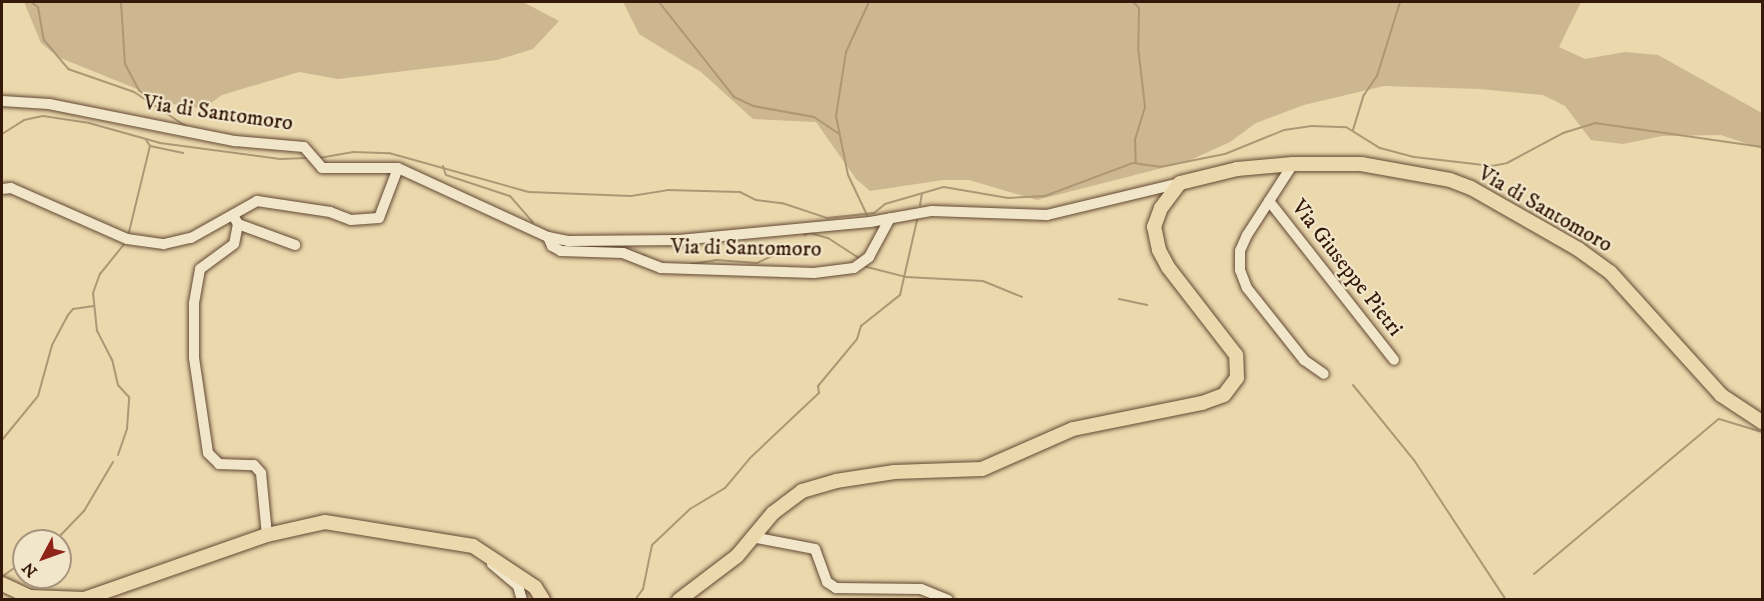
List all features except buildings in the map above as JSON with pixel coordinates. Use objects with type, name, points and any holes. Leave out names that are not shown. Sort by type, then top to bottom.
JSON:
[{"type":"main road","name":"Via di Santomoro","points":[[1180,183],[1237,169],[1293,164],[1380,166],[1449,180],[1484,194],[1578,249],[1610,272],[1721,395],[1762,422]]},
{"type":"main road","points":[[680,600],[737,556],[752,537],[789,500],[820,485],[894,472],[982,470],[1073,429],[1202,403],[1224,395],[1237,378],[1236,355],[1168,267],[1154,235],[1161,208],[1180,183]]},
{"type":"main road","points":[[2,584],[30,597],[84,599],[267,535],[325,522],[456,541],[492,555],[535,587],[543,600]]},
{"type":"street","name":"Via di Santomoro","points":[[2,101],[49,104],[235,141],[302,146],[309,151],[316,163],[327,168],[398,168],[548,237],[634,243],[932,212],[1047,215],[1180,183]]},
{"type":"street","points":[[1293,164],[1242,243],[1242,278],[1304,360],[1324,374]]},
{"type":"street","points":[[2,189],[11,188],[127,239],[164,244],[191,238],[235,219],[257,201],[268,200],[330,212],[351,220],[373,220],[382,215],[398,168]]},
{"type":"street","name":"Via Giuseppe Pietri","points":[[1269,201],[1394,360]]},
{"type":"street","name":"Via di Santomoro","points":[[548,237],[552,246],[561,251],[623,253],[661,268],[814,273],[854,268],[869,257],[890,218]]},
{"type":"street","points":[[235,219],[234,244],[200,269],[194,304],[194,358],[208,453],[219,464],[254,465],[261,473],[267,535]]},
{"type":"street","points":[[235,219],[295,245]]},
{"type":"street","points":[[752,537],[815,549],[827,582],[836,588],[921,589],[948,600]]},
{"type":"street","points":[[492,555],[491,562],[518,586],[522,600]]},
{"type":"shaded area","points":[[24,2],[523,2],[559,21],[533,49],[497,60],[338,79],[299,72],[222,95],[204,108],[179,106],[58,57],[41,43]]},
{"type":"shaded area","points":[[623,2],[1581,2],[1559,47],[1585,59],[1625,52],[1658,55],[1762,113],[1762,149],[1721,135],[1662,136],[1623,144],[1591,140],[1565,106],[1543,95],[1480,89],[1384,86],[1304,105],[1256,123],[1230,142],[1186,162],[1037,200],[969,180],[943,180],[870,191],[856,179],[816,122],[753,119],[701,72],[639,34]]},
{"type":"waterway","points":[[31,2],[38,7],[44,40],[68,69],[134,92],[187,127]]},
{"type":"waterway","points":[[121,2],[125,64],[139,90],[153,103]]},
{"type":"waterway","points":[[659,2],[734,97],[753,106],[814,117],[839,134]]},
{"type":"waterway","points":[[867,215],[848,175],[836,116],[846,52],[869,2]]},
{"type":"waterway","points":[[1133,2],[1139,8],[1138,47],[1145,107],[1135,140],[1136,163]]},
{"type":"waterway","points":[[1353,130],[1364,95],[1377,76],[1400,2]]},
{"type":"waterway","points":[[2,134],[24,120],[43,116],[89,123],[160,143],[280,159],[307,158]]},
{"type":"waterway","points":[[319,158],[353,152],[389,153],[529,192],[631,196],[667,190],[740,192],[756,200],[782,203],[827,218],[874,213],[885,204],[944,187],[1008,198],[1045,196],[1133,163],[1160,167],[1225,154],[1284,130],[1312,126],[1346,127],[1380,148],[1414,157],[1492,166],[1507,163],[1563,133],[1595,123],[1762,147]]},
{"type":"waterway","points":[[146,140],[150,146],[183,153]]},
{"type":"waterway","points":[[129,232],[150,146]]},
{"type":"waterway","points":[[443,166],[446,175],[510,196],[533,222]]},
{"type":"waterway","points":[[920,205],[922,194]]},
{"type":"waterway","points":[[635,600],[643,589],[652,545],[690,509],[725,488],[750,458],[819,393],[818,386],[857,339],[861,326],[900,295],[918,216]]},
{"type":"waterway","points":[[804,235],[810,233],[828,238],[859,258]]},
{"type":"waterway","points":[[118,455],[127,429],[129,397],[118,385],[112,360],[97,331],[93,293],[100,274],[125,243]]},
{"type":"waterway","points":[[640,255],[646,256]]},
{"type":"waterway","points":[[691,264],[717,260],[757,263],[772,256]]},
{"type":"waterway","points":[[863,266],[906,277],[983,281],[1022,297]]},
{"type":"waterway","points":[[1119,299],[1147,305]]},
{"type":"waterway","points":[[2,440],[38,396],[52,345],[68,315],[73,309],[94,306]]},
{"type":"waterway","points":[[1353,385],[1414,460],[1506,600]]},
{"type":"waterway","points":[[1534,574],[1719,419],[1762,432]]},
{"type":"waterway","points":[[67,529],[84,511],[113,462]]},
{"type":"waterway","points":[[3,576],[12,570]]}]
